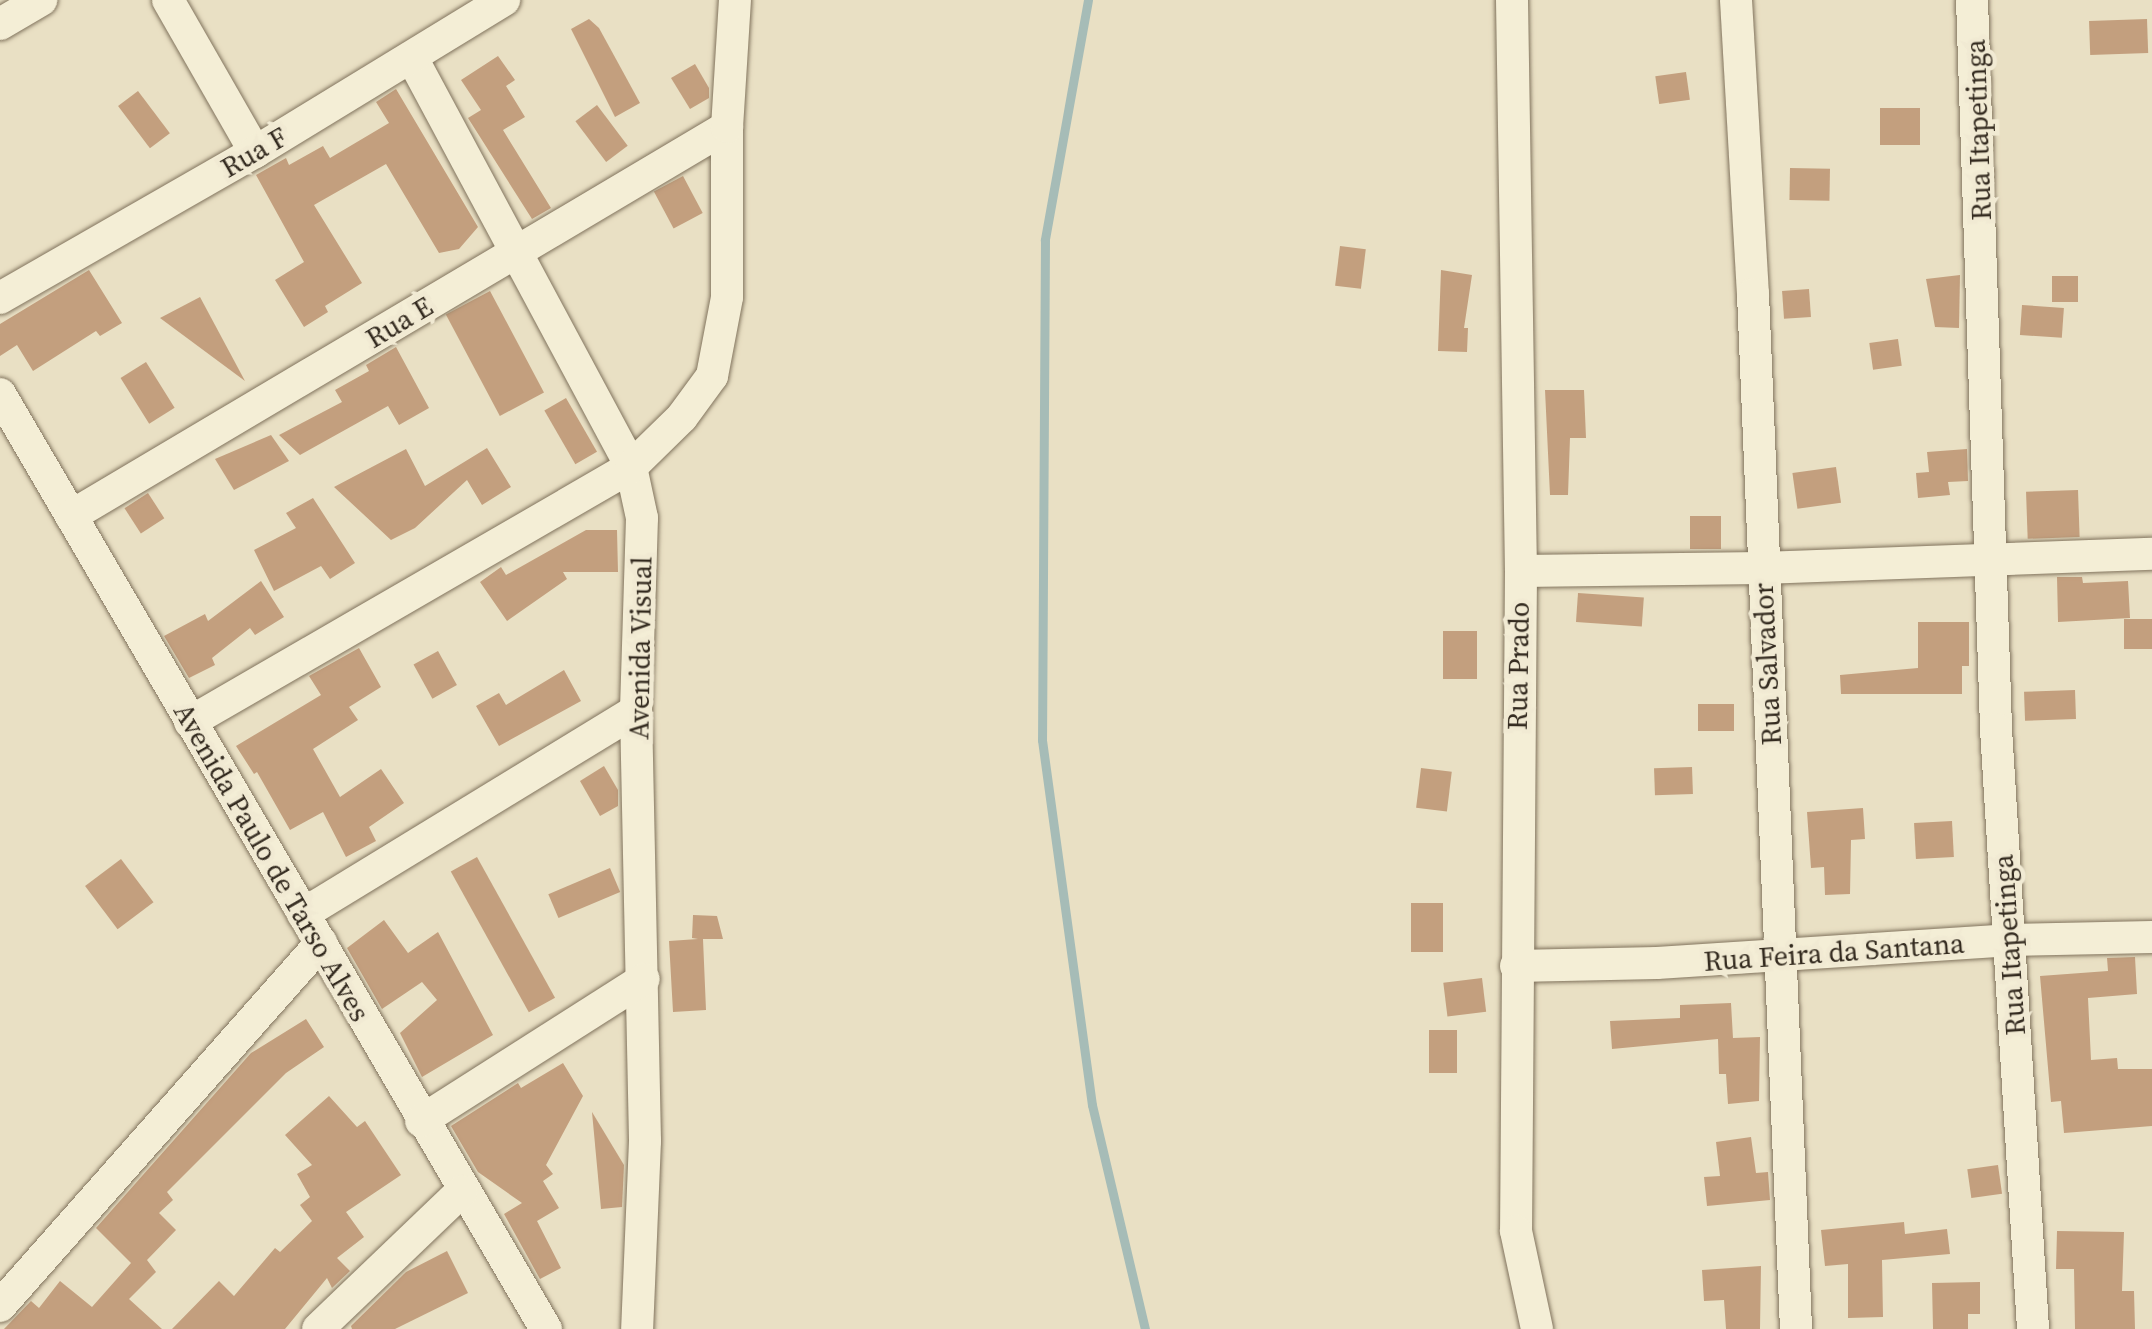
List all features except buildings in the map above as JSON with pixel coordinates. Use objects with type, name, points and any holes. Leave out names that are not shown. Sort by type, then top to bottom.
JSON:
[{"type":"street","points":[[0,24],[41,0]]},
{"type":"street","points":[[168,0],[255,152]]},
{"type":"street","name":"Rua F","points":[[0,298],[255,152],[504,0]]},
{"type":"street","points":[[190,722],[631,467],[682,417],[712,376],[727,297],[726,127],[735,0]]},
{"type":"street","name":"Rua Prado","points":[[1512,0],[1521,571],[1516,1231],[1537,1329]]},
{"type":"street","name":"Rua Salvador","points":[[1736,0],[1783,956],[1786,1154],[1796,1329]]},
{"type":"street","name":"Rua Itapetinga","points":[[1972,0],[2008,940],[2033,1329]]},
{"type":"street","name":"Avenida Visual","points":[[412,58],[631,467],[642,518],[636,711],[645,1141],[637,1329]]},
{"type":"street","name":"Rua E","points":[[71,516],[726,127]]},
{"type":"street","name":"Avenida Paulo de Tarso Alves","points":[[0,394],[421,1121],[546,1329]]},
{"type":"street","points":[[1521,571],[1762,568],[2152,554]]},
{"type":"street","points":[[303,914],[636,711]]},
{"type":"street","name":"Rua Feira da Santana","points":[[1516,966],[1783,956],[2008,940],[2152,937]]},
{"type":"street","points":[[0,1306],[321,943]]},
{"type":"street","points":[[421,1121],[644,979]]},
{"type":"street","points":[[318,1329],[462,1191]]},
{"type":"waterway","points":[[1088,0],[1045,240],[1042,740],[1092,1105],[1145,1329]]}]
